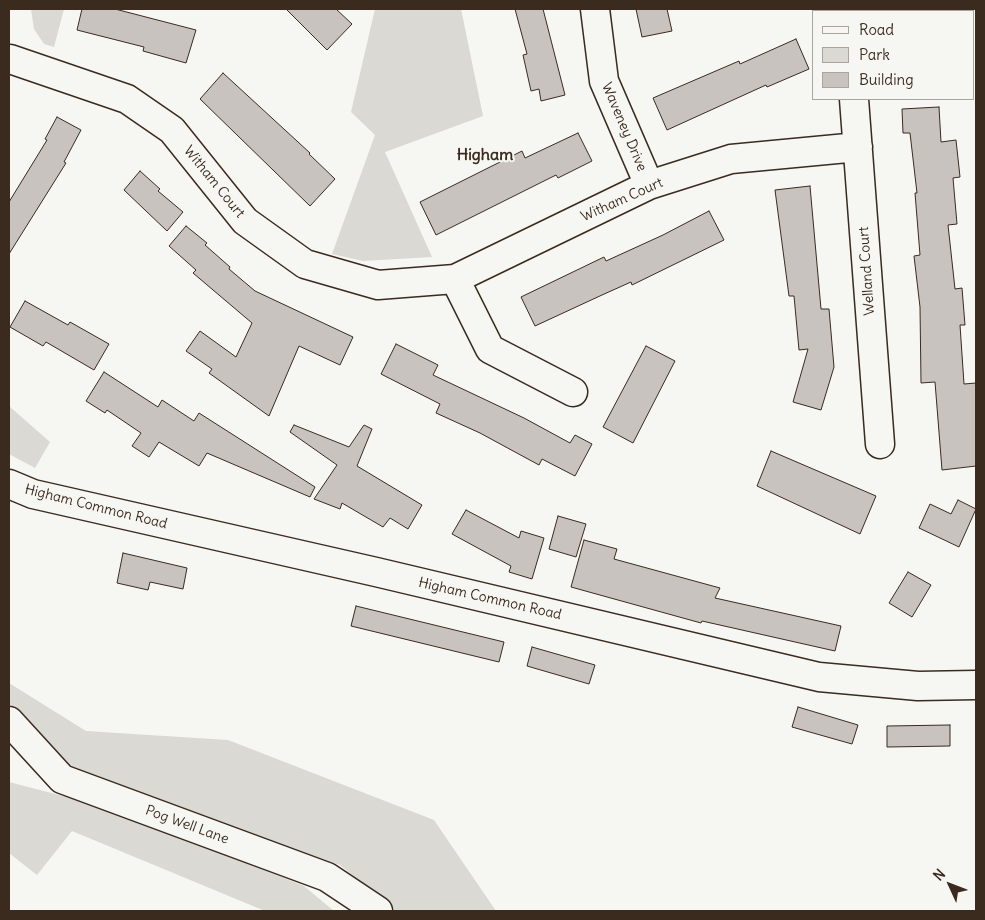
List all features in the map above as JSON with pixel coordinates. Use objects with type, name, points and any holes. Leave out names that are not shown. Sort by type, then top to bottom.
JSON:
[{"type":"street","name":"Waveney Drive","points":[[595,9],[604,81],[648,185]]},
{"type":"street","name":"Witham Court","points":[[9,58],[127,99],[172,130],[245,221],[305,264],[378,285],[455,279],[648,185],[731,159],[858,147]]},
{"type":"street","name":"Welland Court","points":[[854,100],[880,444]]},
{"type":"street","points":[[455,279],[490,349],[573,392]]},
{"type":"street","name":"Higham Common Road","points":[[9,484],[33,494],[819,677],[918,686],[976,686]]},
{"type":"street","name":"Pog Well Lane","points":[[9,722],[62,779],[327,877],[378,911]]},
{"type":"green space","points":[[31,9],[64,9],[54,47],[44,44],[34,29]]},
{"type":"green space","points":[[375,9],[461,9],[483,116],[385,152],[432,257],[363,261],[332,254],[375,135],[351,112]]},
{"type":"green space","points":[[9,406],[50,442],[35,468],[9,454]]},
{"type":"green space","points":[[9,683],[86,731],[228,740],[434,820],[496,911],[396,911],[340,865],[67,769],[9,703]]},
{"type":"green space","points":[[9,782],[105,807],[304,886],[334,911],[265,911],[72,831],[37,875],[9,853]]},
{"type":"building","points":[[82,9],[115,9],[196,30],[186,63],[143,51],[144,47],[77,30]]},
{"type":"building","points":[[286,9],[336,9],[352,24],[327,50]]},
{"type":"building","points":[[515,9],[543,9],[565,95],[541,101],[539,89],[531,91],[523,55],[527,54]]},
{"type":"building","points":[[636,9],[667,9],[672,31],[642,37]]},
{"type":"building","points":[[796,39],[809,69],[767,87],[766,85],[667,130],[653,98],[739,61],[740,64]]},
{"type":"building","points":[[223,73],[310,153],[335,179],[310,206],[200,99]]},
{"type":"building","points":[[939,107],[941,142],[956,140],[960,177],[953,178],[957,224],[948,225],[955,289],[962,288],[965,325],[960,325],[964,384],[976,383],[976,466],[942,470],[935,382],[921,383],[920,307],[914,256],[920,255],[915,193],[917,193],[910,133],[903,133],[902,109]]},
{"type":"building","points":[[57,117],[81,130],[64,162],[66,163],[9,254],[9,202],[47,140],[45,139]]},
{"type":"building","points":[[578,133],[592,161],[558,178],[556,175],[436,235],[420,202],[522,151],[525,158]]},
{"type":"building","points":[[140,171],[160,189],[158,191],[183,212],[167,231],[124,190]]},
{"type":"building","points":[[810,186],[821,309],[829,309],[834,367],[821,410],[793,402],[808,349],[799,350],[794,296],[789,296],[775,190]]},
{"type":"building","points":[[709,211],[724,240],[632,285],[631,282],[535,326],[521,297],[604,257],[606,261],[663,235]]},
{"type":"building","points":[[186,226],[207,243],[205,245],[255,291],[353,337],[340,365],[299,346],[269,416],[209,373],[212,369],[186,351],[200,331],[236,357],[252,323],[193,273],[196,270],[169,246]]},
{"type":"building","points":[[25,301],[68,325],[70,322],[109,344],[94,370],[46,342],[43,346],[10,327]]},
{"type":"building","points":[[396,344],[438,365],[433,375],[524,418],[570,443],[575,435],[592,444],[575,476],[542,459],[539,465],[480,433],[436,413],[440,404],[381,374]]},
{"type":"building","points":[[646,346],[675,361],[633,443],[603,427]]},
{"type":"building","points":[[104,372],[158,407],[162,400],[194,421],[199,413],[315,487],[310,497],[207,453],[199,466],[159,442],[149,457],[132,446],[141,433],[107,410],[105,413],[86,401]]},
{"type":"building","points":[[294,425],[349,447],[364,425],[372,429],[357,466],[422,505],[408,529],[390,518],[383,527],[342,503],[340,509],[314,499],[337,465],[290,432]]},
{"type":"building","points":[[771,451],[876,496],[860,534],[757,486]]},
{"type":"building","points":[[958,500],[976,509],[959,547],[919,528],[930,504],[951,514]]},
{"type":"building","points":[[466,510],[519,538],[521,531],[544,538],[532,579],[509,572],[511,566],[452,534]]},
{"type":"building","points":[[558,516],[586,524],[576,557],[549,549]]},
{"type":"building","points":[[584,540],[617,549],[614,559],[720,588],[715,598],[841,626],[835,651],[702,621],[701,623],[571,587]]},
{"type":"building","points":[[123,553],[187,568],[183,589],[150,582],[148,590],[117,583]]},
{"type":"building","points":[[908,572],[931,585],[912,617],[889,603]]},
{"type":"building","points":[[356,606],[504,642],[499,662],[351,626]]},
{"type":"building","points":[[532,647],[595,665],[589,684],[527,666]]},
{"type":"building","points":[[798,707],[858,725],[852,744],[792,727]]},
{"type":"building","points":[[950,725],[950,746],[887,747],[887,726]]},
{"type":"district","name":"Higham","points":[[485,155]]}]
